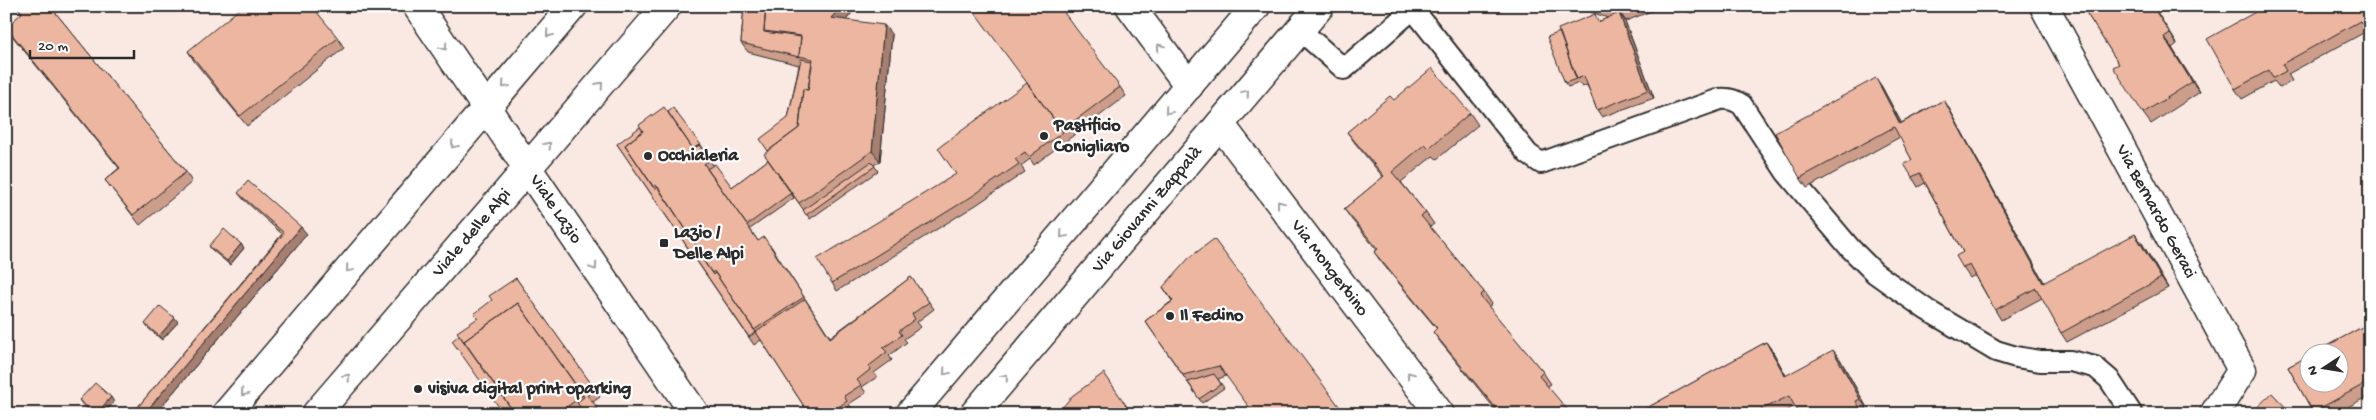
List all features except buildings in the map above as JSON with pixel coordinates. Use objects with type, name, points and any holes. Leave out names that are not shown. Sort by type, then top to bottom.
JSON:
[{"type":"street","name":"Viale Lazio","points":[[417,6],[695,414]]},
{"type":"street","points":[[226,414],[573,6]]},
{"type":"street","name":"Viale delle Alpi","points":[[316,414],[668,6]]},
{"type":"street","points":[[1130,6],[1189,86]]},
{"type":"street","points":[[910,414],[1256,6]]},
{"type":"street","name":"Via Giovanni Zappalà","points":[[974,414],[1320,6]]},
{"type":"street","name":"Via Bernardo Geraci","points":[[2044,6],[2242,370],[2214,414]]},
{"type":"street","name":"Via Mongerbino","points":[[1220,124],[1440,414]]},
{"type":"lane","points":[[1300,30],[1344,69],[1414,9],[1528,154],[1541,163],[1726,98],[1737,102],[1742,105],[1786,172],[1850,248],[1875,273],[1927,310],[1996,351],[2016,358],[2040,361],[2070,361],[2094,367],[2109,379],[2132,414]]},
{"type":"place","name":"Pastificio Conigliaro","points":[[1044,136]]},
{"type":"place","name":"Occhialeria","points":[[648,156]]},
{"type":"place","name":"Lazio / Delle Alpi","points":[[664,243]]},
{"type":"place","name":"Il Fedino","points":[[1170,316]]},
{"type":"place","name":"visiva digital print oparking","points":[[418,389]]}]
